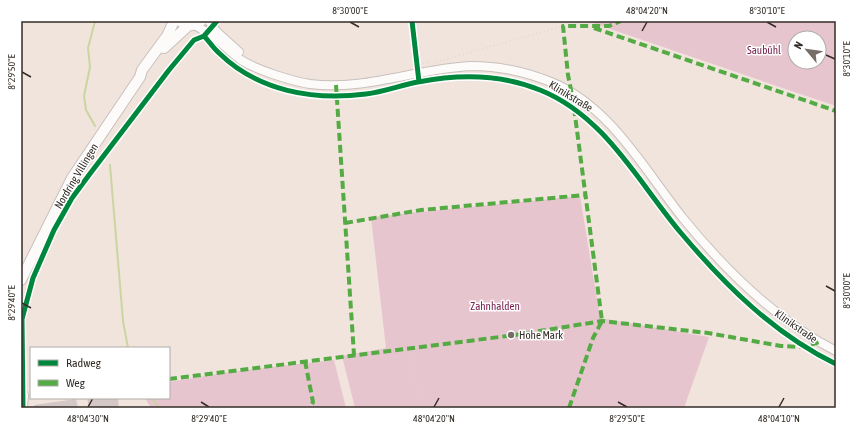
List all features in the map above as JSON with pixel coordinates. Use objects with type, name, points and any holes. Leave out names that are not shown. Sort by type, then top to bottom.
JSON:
[{"type":"main road","name":"Nordring Villingen","points":[[21,280],[72,178],[140,77],[142,70],[167,36],[174,21]]},
{"type":"main road","name":"Nordring Villingen","points":[[140,77],[146,73],[168,44],[191,23]]},
{"type":"street","name":"Klinikstraße","points":[[209,21],[217,32],[258,67]]},
{"type":"street","name":"Klinikstraße","points":[[191,23],[214,38],[241,60],[254,67],[310,84],[364,83],[471,66],[513,70],[553,83],[592,107],[612,126],[683,218],[733,274],[766,304],[820,342],[836,351]]},
{"type":"street","points":[[24,395],[24,408]]},
{"type":"path","points":[[415,63],[432,63],[563,26]]},
{"type":"path","points":[[415,56],[417,74]]},
{"type":"path","points":[[412,348],[412,366],[415,381],[428,408]]},
{"type":"green space","name":"Saubühl","points":[[587,21],[836,21],[836,106]]},
{"type":"green space","name":"Zahnhalden","points":[[580,196],[600,318],[709,337],[684,408],[355,408],[342,356],[386,348],[371,217]]},
{"type":"green space","points":[[334,360],[346,408],[151,408],[146,399],[170,399],[170,382],[230,372]]},
{"type":"building","points":[[76,399],[78,408],[35,408],[34,405]]},
{"type":"building","points":[[87,399],[118,399],[119,408],[89,408]]},
{"type":"waterway","points":[[95,21],[88,48],[90,67],[84,96],[86,110],[95,126]]},
{"type":"waterway","points":[[110,165],[123,321],[128,347]]},
{"type":"waterway","points":[[153,399],[159,408]]},
{"type":"marked path","points":[[569,408],[593,338],[602,321],[573,100],[568,75],[563,26],[609,26],[621,21]]},
{"type":"marked path","points":[[594,28],[836,111]]},
{"type":"marked path","points":[[336,85],[354,355]]},
{"type":"marked path","points":[[345,223],[421,210],[585,195]]},
{"type":"marked path","points":[[170,379],[515,335],[602,321],[708,333],[781,346],[803,347],[820,342]]},
{"type":"marked path","points":[[305,361],[313,402],[310,408]]},
{"type":"cycle path","points":[[23,408],[22,319],[33,278],[54,230],[72,198],[169,70],[194,40],[204,36],[217,21]]},
{"type":"cycle path","points":[[412,21],[419,82]]},
{"type":"cycle path","points":[[204,36],[215,49],[234,66],[251,76],[269,85],[306,94],[326,96],[366,94],[433,79],[464,77],[495,78],[540,90],[563,102],[583,116],[602,133],[635,172],[681,233],[715,271],[752,307],[792,338],[813,352],[836,364]]},
{"type":"place","name":"Hohe Mark","points":[[511,335]]}]
